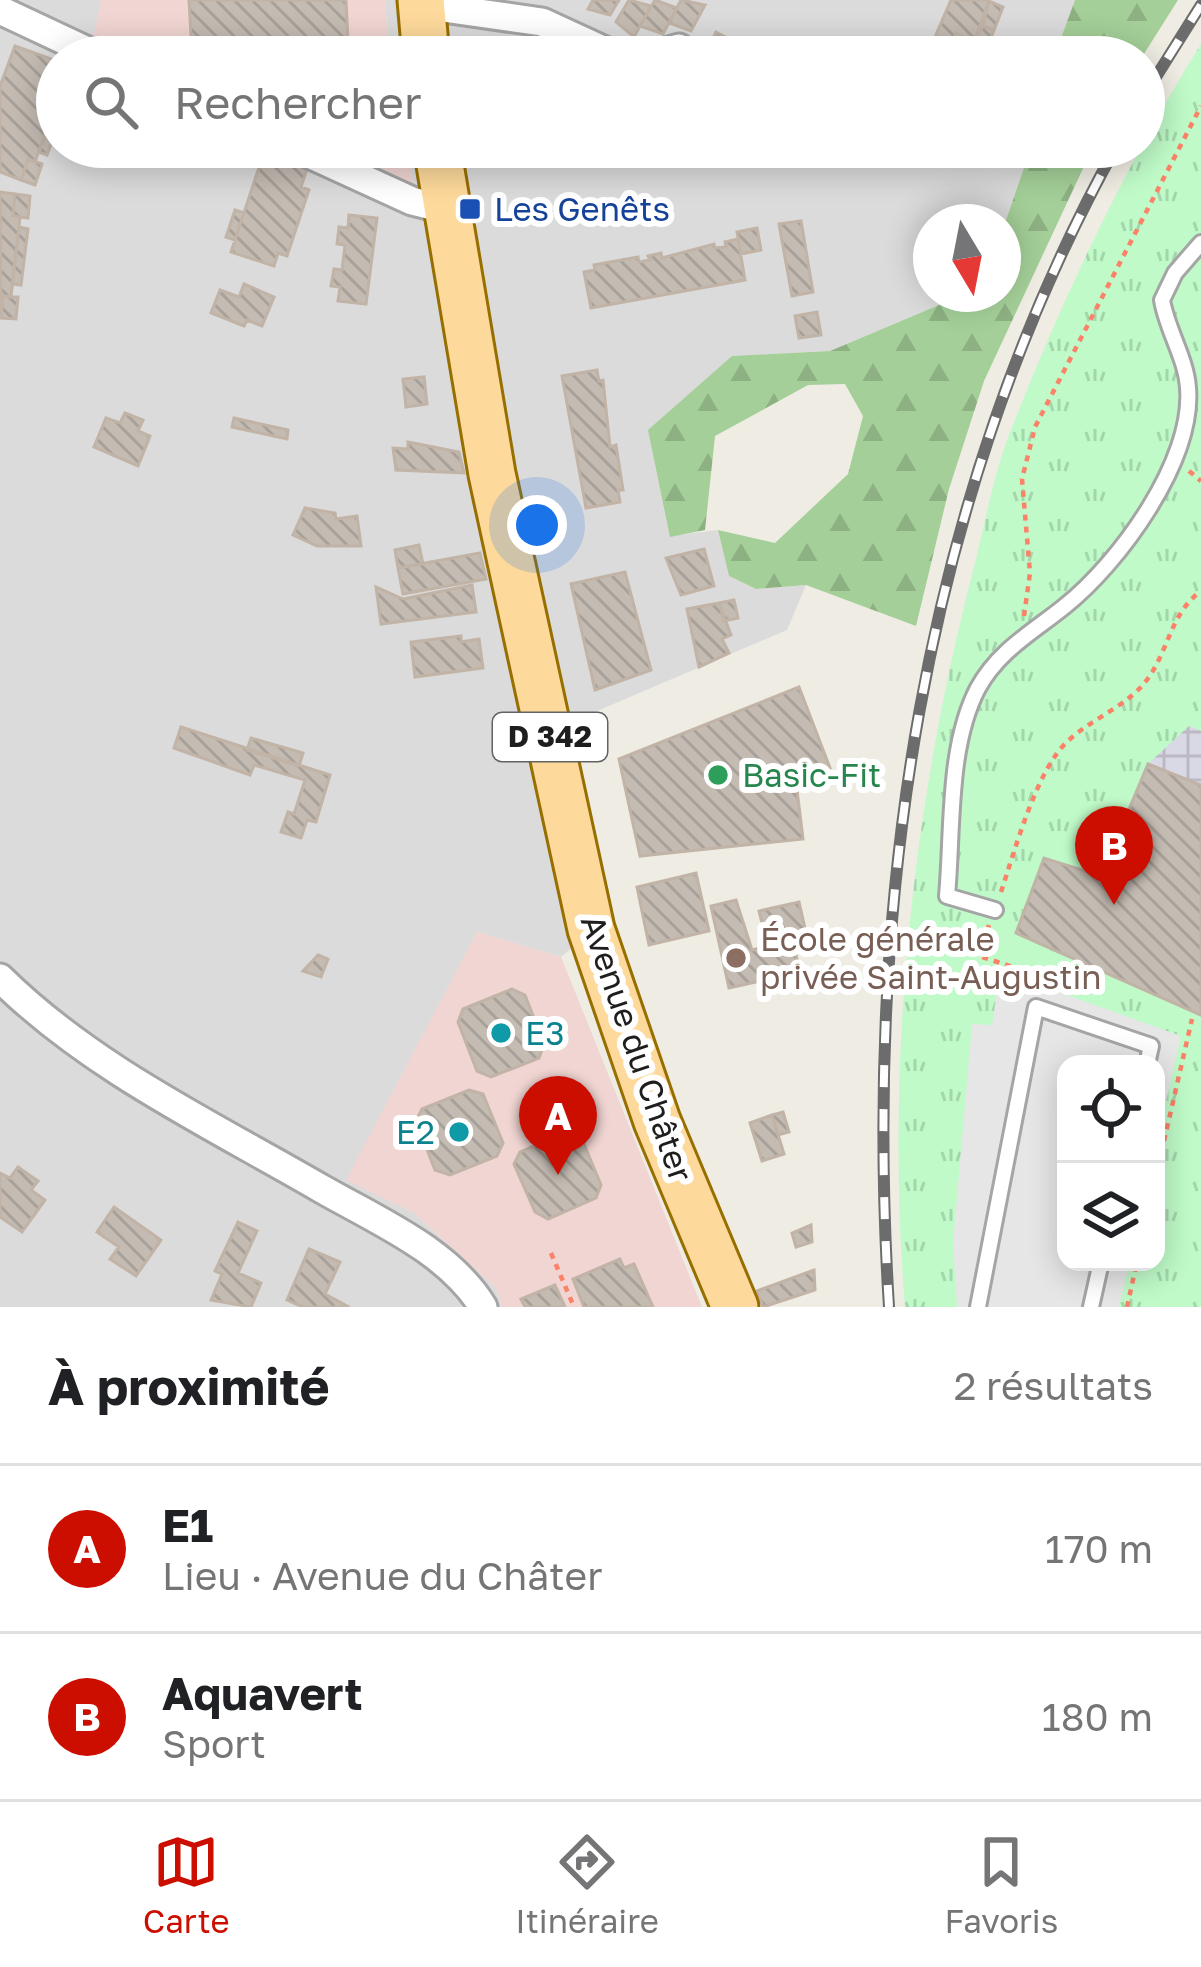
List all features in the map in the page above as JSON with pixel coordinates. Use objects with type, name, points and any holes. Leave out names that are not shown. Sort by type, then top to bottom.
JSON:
[{"type":"main road","points":[[422,3],[424,36]]},
{"type":"main road","name":"Avenue du Châter","points":[[441,168],[492,474],[591,928],[657,1120],[735,1307]]},
{"type":"street","points":[[422,3],[542,22],[572,36]]},
{"type":"street","points":[[0,10],[55,36]]},
{"type":"street","points":[[340,168],[412,201],[448,210]]},
{"type":"street","points":[[0,978],[76,1042],[422,1248],[458,1273],[483,1307]]},
{"type":"lane","points":[[994,910],[947,896],[962,732],[978,689],[1021,637],[1105,570],[1173,466],[1184,436],[1189,388],[1162,300],[1175,272],[1201,242]]},
{"type":"lane","points":[[978,1307],[1036,1007],[1151,1046],[1149,1055]]},
{"type":"lane","points":[[1091,1307],[1099,1271]]},
{"type":"path","points":[[1021,637],[1030,573],[1022,479],[1035,427],[1201,106]]},
{"type":"path","points":[[1036,1007],[1013,968],[979,956],[1024,825],[1064,744],[1132,696],[1151,675],[1176,617],[1201,590]]},
{"type":"path","points":[[1159,1163],[1192,1019]]},
{"type":"path","points":[[551,1253],[574,1307]]},
{"type":"path","points":[[1127,1307],[1135,1271]]},
{"type":"shaded area","points":[[0,0],[101,0],[95,36],[36,36],[36,168],[368,168],[414,189],[410,168],[1024,168],[1012,204],[913,204],[913,312],[922,312],[830,351],[732,356],[671,536],[718,530],[729,576],[756,589],[806,585],[787,630],[562,726],[609,915],[561,957],[477,932],[347,1180],[414,1213],[496,1288],[502,1307],[0,1307]]},
{"type":"shaded area","points":[[101,0],[385,0],[388,36],[94,36]]},
{"type":"shaded area","points":[[385,0],[1075,0],[1062,36],[388,36]]},
{"type":"shaded area","points":[[366,168],[410,168],[415,191]]},
{"type":"shaded area","points":[[1189,726],[1201,731],[1201,785],[1148,764]]},
{"type":"shaded area","points":[[477,932],[561,957],[702,1307],[502,1307],[496,1288],[414,1213],[346,1180]]},
{"type":"shaded area","points":[[1000,971],[1181,1036],[1165,1106],[1165,1055],[1057,1055],[1057,1271],[1128,1271],[1119,1307],[957,1307],[953,1243],[972,1024],[992,1025]]},
{"type":"green space","points":[[1075,0],[1178,0],[1155,36],[1062,36]]},
{"type":"green space","points":[[1201,44],[1201,1307],[905,1307],[900,1215],[902,1028],[920,841],[952,657],[994,484],[1050,335],[1131,168],[1165,168],[1165,106]]},
{"type":"green space","points":[[1024,168],[1083,168],[1021,302],[1021,204],[1012,204]]},
{"type":"green space","points":[[922,312],[1016,312],[984,381],[949,489],[916,626],[806,585],[756,589],[729,576],[718,530],[775,543],[848,474],[863,416],[845,384],[808,385],[715,436],[705,530],[670,537],[648,430],[732,356],[830,351]]},
{"type":"building","points":[[189,0],[346,0],[348,36],[191,36]]},
{"type":"building","points":[[593,0],[619,0],[610,15],[588,9]]},
{"type":"building","points":[[629,0],[651,6],[635,36],[616,22]]},
{"type":"building","points":[[655,0],[677,8],[663,34],[640,26]]},
{"type":"building","points":[[681,0],[705,5],[691,31],[669,23]]},
{"type":"building","points":[[951,0],[989,0],[976,36],[935,36]]},
{"type":"building","points":[[989,1],[1003,7],[994,30],[983,26]]},
{"type":"building","points":[[983,26],[994,30],[992,36],[977,36]]},
{"type":"building","points":[[15,46],[36,54],[36,159],[28,159],[21,180],[0,172],[0,86]]},
{"type":"building","points":[[28,159],[36,162],[36,168],[41,168],[35,185],[21,180]]},
{"type":"building","points":[[259,168],[307,168],[301,187],[309,190],[287,256],[278,253],[274,266],[231,252]]},
{"type":"building","points":[[0,192],[15,194],[13,216],[20,217],[11,297],[3,296],[1,317]]},
{"type":"building","points":[[15,194],[30,196],[28,218],[13,216]]},
{"type":"building","points":[[235,210],[244,213],[235,240],[226,237]]},
{"type":"building","points":[[349,215],[377,218],[366,304],[338,301],[340,287],[331,286],[334,269],[342,270],[345,245],[337,244],[339,227],[348,228]]},
{"type":"building","points":[[801,221],[813,292],[792,296],[779,224]]},
{"type":"building","points":[[19,227],[28,229],[21,285],[12,284]]},
{"type":"building","points":[[757,228],[761,250],[741,254],[737,232]]},
{"type":"building","points":[[738,239],[745,280],[591,308],[584,272],[595,270],[594,265],[638,257],[639,262],[661,253],[662,258],[714,244],[715,248],[726,247],[725,242]]},
{"type":"building","points":[[244,284],[274,297],[262,326],[247,320],[244,326],[211,313],[220,290],[239,297]]},
{"type":"building","points":[[3,296],[18,297],[16,319],[1,318]]},
{"type":"building","points":[[817,312],[821,335],[799,338],[795,316]]},
{"type":"building","points":[[597,370],[599,381],[603,380],[610,447],[616,445],[623,490],[618,490],[620,502],[586,508],[562,376]]},
{"type":"building","points":[[424,377],[427,404],[406,407],[403,379]]},
{"type":"building","points":[[125,413],[143,420],[138,431],[150,436],[138,466],[94,447],[106,418],[120,423]]},
{"type":"building","points":[[234,418],[288,430],[287,439],[232,427]]},
{"type":"building","points":[[408,442],[459,452],[464,473],[396,470],[393,448],[408,449]]},
{"type":"building","points":[[305,508],[335,513],[336,519],[357,516],[361,546],[317,546],[293,535]]},
{"type":"building","points":[[419,545],[423,564],[398,568],[395,550]]},
{"type":"building","points":[[704,549],[714,586],[681,595],[666,558]]},
{"type":"building","points":[[480,553],[486,579],[403,594],[398,568]]},
{"type":"building","points":[[625,572],[651,670],[595,690],[571,584]]},
{"type":"building","points":[[472,585],[476,612],[381,624],[376,587],[403,599]]},
{"type":"building","points":[[734,600],[738,618],[724,621],[719,603]]},
{"type":"building","points":[[719,603],[731,635],[722,639],[729,653],[699,667],[687,609]]},
{"type":"building","points":[[461,636],[461,642],[479,639],[483,668],[415,677],[411,642]]},
{"type":"building","name":"Basic-Fit","points":[[799,687],[830,768],[796,782],[803,839],[640,856],[619,759]]},
{"type":"building","points":[[181,727],[330,775],[316,822],[307,820],[301,838],[281,832],[288,812],[294,814],[305,780],[254,765],[250,775],[174,748]]},
{"type":"building","points":[[251,738],[303,753],[299,766],[247,750]]},
{"type":"building","points":[[1148,764],[1201,785],[1201,1015],[1016,933],[1044,858],[1101,876]]},
{"type":"building","points":[[696,873],[709,931],[649,945],[637,887]]},
{"type":"building","points":[[736,900],[752,950],[768,946],[759,911],[799,902],[809,946],[795,950],[800,972],[729,988],[711,906]]},
{"type":"building","points":[[318,955],[328,959],[321,977],[303,971]]},
{"type":"building","name":"E3","points":[[512,989],[525,995],[544,1044],[539,1058],[491,1077],[477,1071],[458,1022],[463,1009]]},
{"type":"building","name":"E2","points":[[469,1090],[483,1094],[503,1143],[497,1156],[450,1175],[435,1170],[416,1121],[422,1109]]},
{"type":"building","points":[[783,1112],[789,1132],[778,1135],[772,1115]]},
{"type":"building","points":[[772,1115],[784,1154],[762,1161],[750,1123]]},
{"type":"building","points":[[567,1132],[581,1137],[601,1185],[596,1198],[548,1219],[535,1212],[514,1164],[520,1152]]},
{"type":"building","points":[[18,1167],[38,1181],[31,1190],[45,1200],[22,1232],[0,1217],[0,1173],[10,1178]]},
{"type":"building","points":[[114,1207],[161,1240],[136,1276],[110,1259],[119,1247],[97,1232]]},
{"type":"building","points":[[238,1222],[257,1231],[238,1273],[261,1283],[251,1307],[211,1300],[222,1274],[215,1271]]},
{"type":"building","points":[[811,1225],[812,1242],[796,1247],[792,1233]]},
{"type":"building","points":[[309,1249],[340,1262],[325,1294],[349,1307],[303,1307],[287,1300]]},
{"type":"building","points":[[620,1259],[624,1268],[634,1264],[653,1307],[584,1307],[573,1279]]},
{"type":"building","points":[[814,1270],[815,1290],[763,1307],[757,1291]]},
{"type":"building","points":[[555,1285],[565,1307],[525,1307],[521,1299]]},
{"type":"railway","points":[[1165,62],[1201,5]]},
{"type":"railway","points":[[889,1307],[886,1007],[898,858],[920,710],[951,564],[994,421],[1049,282],[1106,168]]},
{"type":"place","name":"Les Genêts","points":[[470,209]]},
{"type":"place","name":"Basic-Fit","points":[[718,775]]},
{"type":"place","name":"Aquavert","points":[[1114,905]]},
{"type":"place","name":"École générale privée Saint-Augustin","points":[[736,958]]},
{"type":"place","name":"E3","points":[[501,1033]]},
{"type":"place","name":"E2","points":[[459,1132]]},
{"type":"place","name":"E1","points":[[558,1175]]}]
